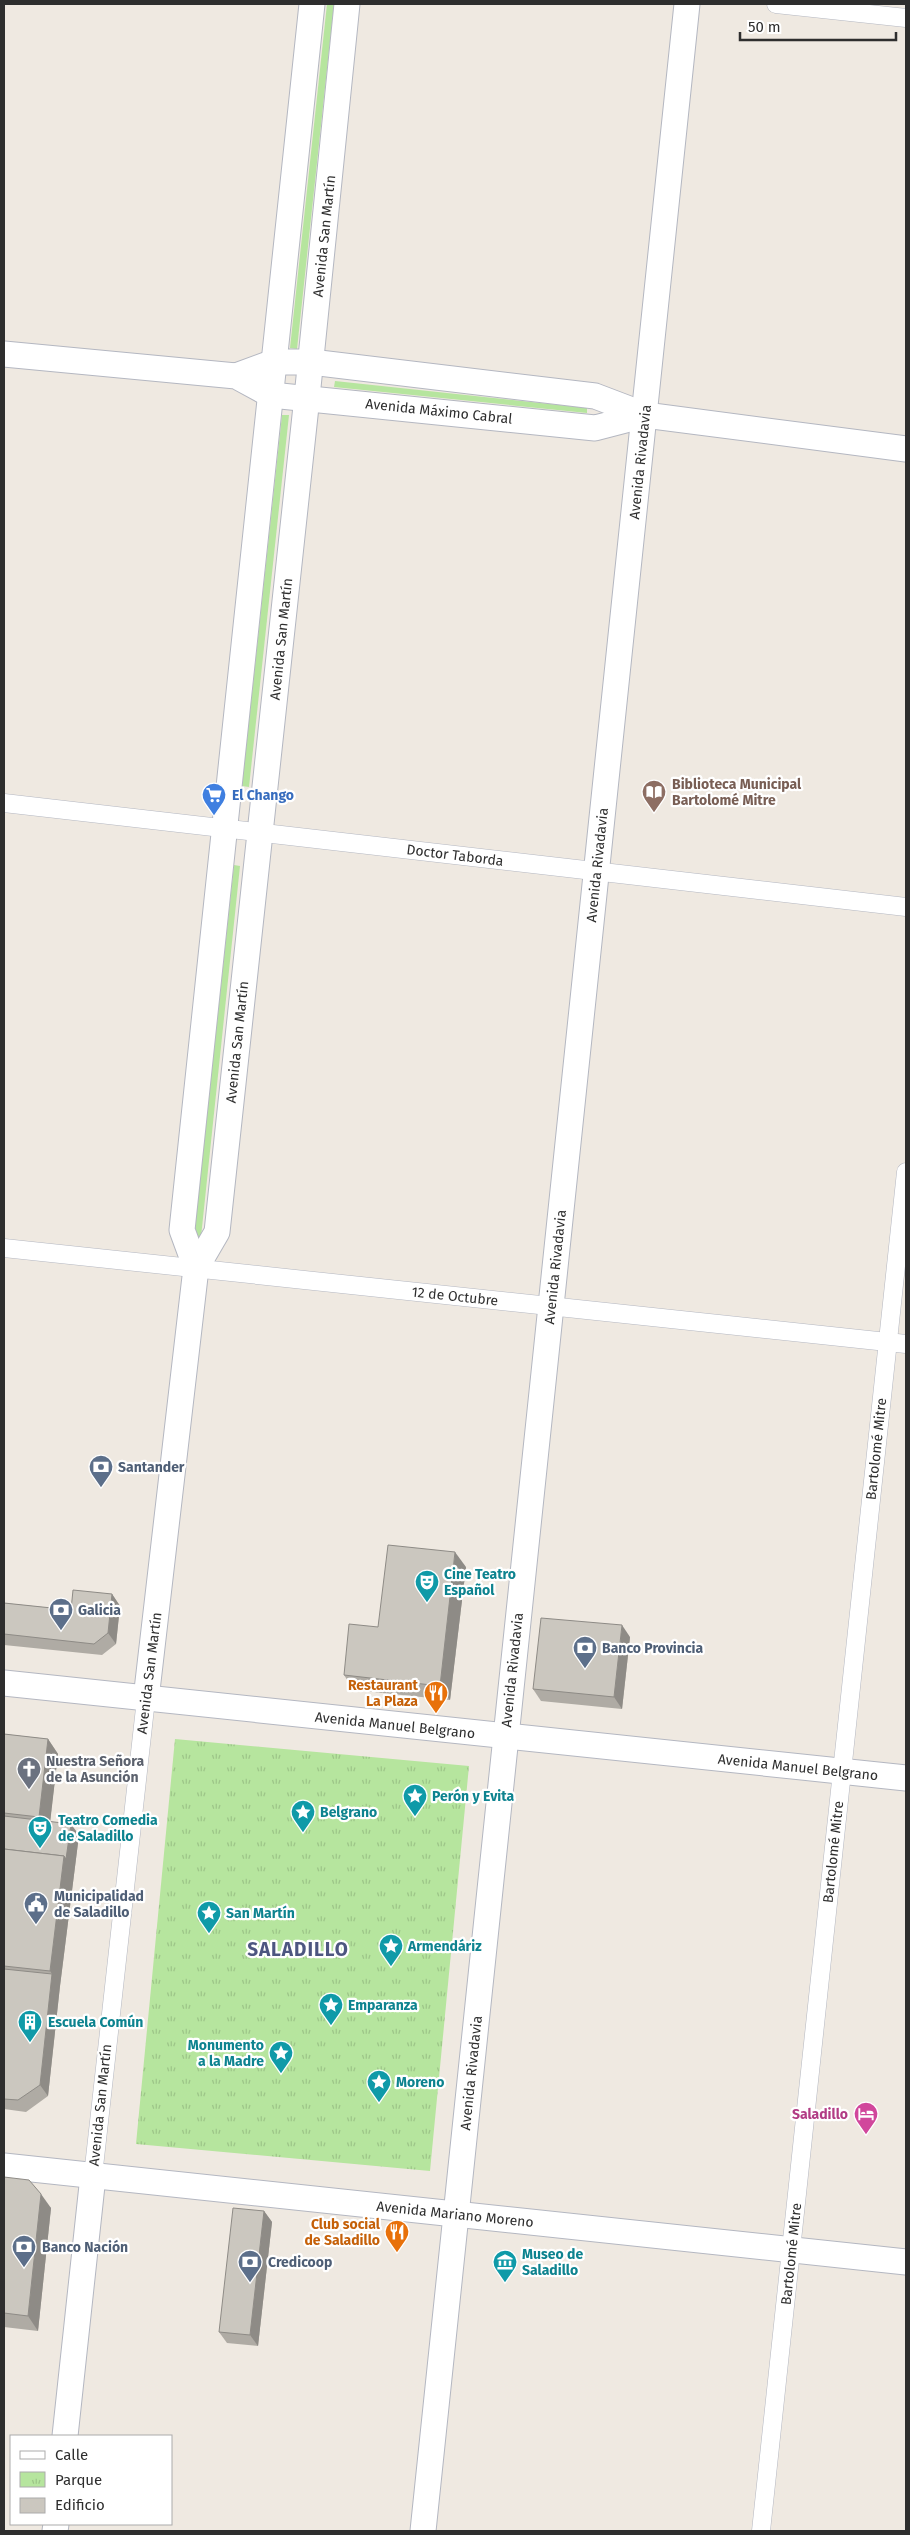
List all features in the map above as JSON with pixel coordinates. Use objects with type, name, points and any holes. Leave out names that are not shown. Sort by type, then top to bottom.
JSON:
[{"type":"main road","name":"Avenida San Martín","points":[[196,1268],[182,1230],[312,4]]},
{"type":"main road","name":"Avenida San Martín","points":[[146,1699],[196,1268],[217,1232],[308,397],[347,4]]},
{"type":"main road","name":"Avenida Rivadavia","points":[[423,2531],[687,4]]},
{"type":"main road","name":"Avenida Máximo Cabral","points":[[4,354],[236,376],[271,395],[308,397],[595,428],[645,414]]},
{"type":"main road","name":"Avenida Máximo Cabral","points":[[236,376],[274,362],[311,362],[595,396],[645,414],[906,449]]},
{"type":"main road","name":"Avenida Manuel Belgrano","points":[[4,1683],[906,1778]]},
{"type":"main road","name":"Avenida Mariano Moreno","points":[[4,2166],[906,2262]]},
{"type":"main road","name":"Avenida San Martín","points":[[65,2435],[92,2176]]},
{"type":"street","points":[[776,4],[906,18]]},
{"type":"street","name":"Doctor Taborda","points":[[4,804],[906,907]]},
{"type":"street","name":"Bartolomé Mitre","points":[[761,2531],[906,1172]]},
{"type":"street","name":"12 de Octubre","points":[[4,1248],[906,1344]]},
{"type":"street","name":"Avenida San Martín","points":[[92,2176],[146,1699]]},
{"type":"green space","points":[[327,4],[334,4],[297,349],[290,348]]},
{"type":"green space","points":[[335,381],[587,408],[587,413],[334,387]]},
{"type":"green space","points":[[282,415],[289,415],[249,787],[242,786]]},
{"type":"green space","points":[[234,865],[240,866],[201,1237],[194,1236]]},
{"type":"green space","points":[[175,1739],[469,1766],[430,2171],[136,2144]]},
{"type":"building","name":"Cine Teatro Español","points":[[388,1545],[455,1552],[440,1686],[344,1675],[349,1624],[378,1627]]},
{"type":"building","name":"Galicia","points":[[73,1590],[112,1594],[108,1633],[94,1644],[4,1634],[4,1603],[71,1610]]},
{"type":"building","name":"Banco Provincia","points":[[541,1618],[622,1625],[614,1697],[533,1689]]},
{"type":"building","name":"Nuestra Señora de la Asunción","points":[[4,1734],[48,1739],[39,1817],[4,1813]]},
{"type":"building","points":[[4,1816],[71,1824],[66,1859],[64,1856],[4,1849]]},
{"type":"building","name":"Municipalidad de Saladillo","points":[[4,1849],[64,1856],[50,1971],[4,1966]]},
{"type":"building","name":"Escuela Común","points":[[4,1969],[52,1974],[40,2085],[18,2100],[4,2099]]},
{"type":"building","name":"Banco Nación","points":[[4,2177],[29,2180],[41,2194],[28,2316],[4,2313]]},
{"type":"building","name":"Credicoop","points":[[233,2208],[264,2211],[250,2335],[219,2332]]},
{"type":"place","name":"Biblioteca Municipal Bartolomé Mitre","points":[[654,813]]},
{"type":"place","name":"El Chango","points":[[214,816]]},
{"type":"place","name":"Santander","points":[[101,1488]]},
{"type":"place","name":"Cine Teatro Español","points":[[427,1603]]},
{"type":"place","name":"Galicia","points":[[61,1631]]},
{"type":"place","name":"Banco Provincia","points":[[585,1669]]},
{"type":"place","name":"Restaurant La Plaza","points":[[436,1714]]},
{"type":"place","name":"Nuestra Señora de la Asunción","points":[[29,1790]]},
{"type":"place","name":"Perón y Evita","points":[[415,1817]]},
{"type":"place","name":"Belgrano","points":[[303,1833]]},
{"type":"place","name":"Teatro Comedia de Saladillo","points":[[40,1849]]},
{"type":"place","name":"Municipalidad de Saladillo","points":[[36,1925]]},
{"type":"place","name":"San Martín","points":[[209,1934]]},
{"type":"place","name":"Armendáriz","points":[[391,1967]]},
{"type":"place","name":"Emparanza","points":[[331,2026]]},
{"type":"place","name":"Escuela Común","points":[[30,2043]]},
{"type":"place","name":"Monumento a la Madre","points":[[281,2074]]},
{"type":"place","name":"Moreno","points":[[379,2103]]},
{"type":"place","name":"Saladillo","points":[[866,2135]]},
{"type":"place","name":"Club social de Saladillo","points":[[397,2253]]},
{"type":"place","name":"Banco Nación","points":[[24,2268]]},
{"type":"place","name":"Credicoop","points":[[250,2283]]},
{"type":"place","name":"Museo de Saladillo","points":[[505,2283]]},
{"type":"district","name":"SALADILLO","points":[[298,1949]]}]
